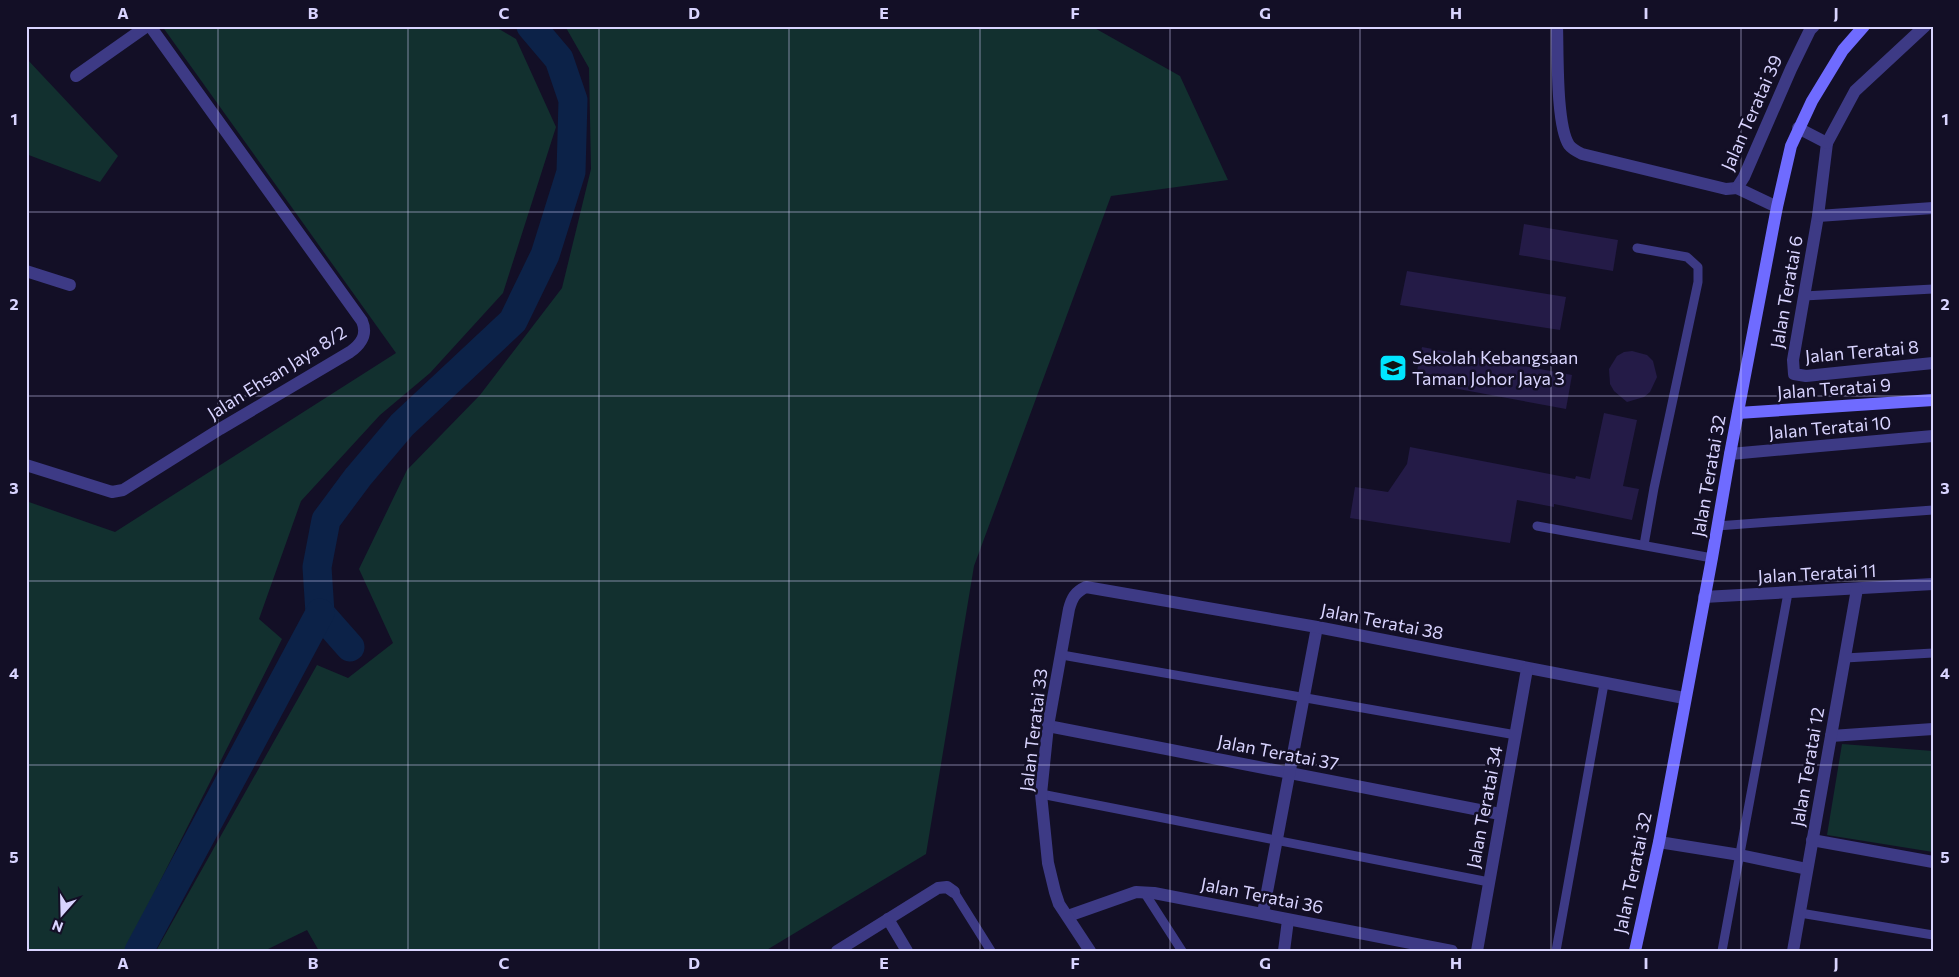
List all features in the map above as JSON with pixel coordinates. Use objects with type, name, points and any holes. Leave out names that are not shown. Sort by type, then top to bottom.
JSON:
[{"type":"street","points":[[76,76],[148,26]]},
{"type":"street","name":"Jalan Ehsan Jaya 8/2","points":[[26,465],[112,492],[123,490],[220,429],[350,352],[360,343],[365,331],[362,321],[148,26]]},
{"type":"street","points":[[1556,26],[1560,100],[1564,133],[1570,147],[1582,154],[1726,189],[1737,188],[1777,207]]},
{"type":"street","name":"Jalan Teratai 39","points":[[1737,188],[1744,178],[1791,69],[1810,30],[1814,26]]},
{"type":"street","name":"Jalan Teratai 32","points":[[1635,951],[1659,842],[1730,454],[1777,207],[1791,146],[1812,101],[1844,50],[1864,26]]},
{"type":"street","points":[[1798,128],[1827,143],[1856,91],[1925,26]]},
{"type":"street","name":"Jalan Teratai 6","points":[[1794,374],[1793,360],[1818,216],[1827,143]]},
{"type":"street","points":[[1818,216],[1933,208]]},
{"type":"street","points":[[26,270],[70,285]]},
{"type":"street","name":"Jalan Teratai 8","points":[[1794,374],[1806,376],[1933,364]]},
{"type":"street","name":"Jalan Teratai 9","points":[[1738,413],[1933,400]]},
{"type":"street","name":"Jalan Teratai 10","points":[[1730,454],[1932,439]]},
{"type":"street","name":"Jalan Teratai 11","points":[[1704,598],[1933,584]]},
{"type":"street","name":"Jalan Teratai 38","points":[[1074,594],[1086,587],[1317,627],[1684,698]]},
{"type":"street","name":"Jalan Teratai 12","points":[[1793,951],[1857,589]]},
{"type":"street","name":"Jalan Teratai 33","points":[[1074,594],[1048,726],[1041,794],[1048,863],[1055,892],[1059,904],[1090,951]]},
{"type":"street","points":[[1263,913],[1317,627]]},
{"type":"street","name":"Jalan Teratai 34","points":[[1478,951],[1500,814],[1527,669]]},
{"type":"street","name":"Jalan Teratai 37","points":[[1048,726],[1500,814]]},
{"type":"street","points":[[1831,736],[1933,729]]},
{"type":"street","points":[[1812,840],[1933,862]]},
{"type":"street","points":[[1659,842],[1740,855],[1807,869]]},
{"type":"street","points":[[837,951],[938,888],[947,887],[954,892]]},
{"type":"street","name":"Jalan Teratai 36","points":[[1068,916],[1136,892],[1144,892],[1263,913],[1288,920],[1452,951]]},
{"type":"street","points":[[888,919],[907,951]]},
{"type":"street","points":[[1284,951],[1288,920]]},
{"type":"lane","points":[[1637,248],[1686,257],[1698,268],[1698,282],[1654,488],[1644,545]]},
{"type":"lane","points":[[1804,296],[1933,288]]},
{"type":"lane","points":[[1717,526],[1933,510]]},
{"type":"lane","points":[[1537,526],[1712,558]]},
{"type":"lane","points":[[1722,951],[1788,593]]},
{"type":"lane","points":[[1845,658],[1933,653]]},
{"type":"lane","points":[[1062,655],[1516,735]]},
{"type":"lane","points":[[1556,951],[1604,684]]},
{"type":"lane","points":[[1041,794],[1489,882]]},
{"type":"lane","points":[[954,892],[991,951]]},
{"type":"lane","points":[[1144,892],[1182,951]]},
{"type":"lane","points":[[1800,912],[1933,935]]},
{"type":"green space","points":[[162,26],[494,26],[516,39],[556,127],[503,293],[430,373],[380,415],[301,501],[259,619],[282,639],[125,951],[26,951],[26,501],[115,532],[396,353]]},
{"type":"green space","points":[[565,26],[1091,26],[1180,76],[1228,180],[1111,196],[974,566],[926,854],[765,951],[319,951],[307,930],[264,951],[156,951],[317,665],[348,678],[393,643],[359,569],[407,470],[480,395],[562,288],[591,169],[589,68]]},
{"type":"green space","points":[[26,58],[118,156],[100,182],[26,154]]},
{"type":"green space","points":[[1842,744],[1933,751],[1933,852],[1827,835]]},
{"type":"building","points":[[1524,224],[1618,240],[1613,271],[1519,255]]},
{"type":"building","points":[[1407,271],[1566,297],[1560,330],[1400,305]]},
{"type":"building","points":[[1422,347],[1572,375],[1566,409],[1415,381]]},
{"type":"building","points":[[1632,351],[1647,355],[1653,361],[1657,377],[1650,392],[1644,397],[1627,402],[1614,391],[1610,384],[1609,369],[1617,356],[1624,352]]},
{"type":"building","points":[[1604,413],[1637,420],[1623,486],[1639,489],[1632,520],[1554,504],[1554,507],[1517,500],[1510,543],[1350,518],[1355,487],[1388,492],[1407,464],[1410,447],[1575,479],[1576,476],[1590,479]]},
{"type":"waterway","points":[[350,647],[320,613],[317,567],[326,520],[358,477],[402,425],[513,321],[545,255],[571,172],[573,100],[559,59],[531,26]]},
{"type":"waterway","points":[[139,951],[320,613]]},
{"type":"place","name":"Sekolah Kebangsaan Taman Johor Jaya 3","points":[[1393,368]]}]
